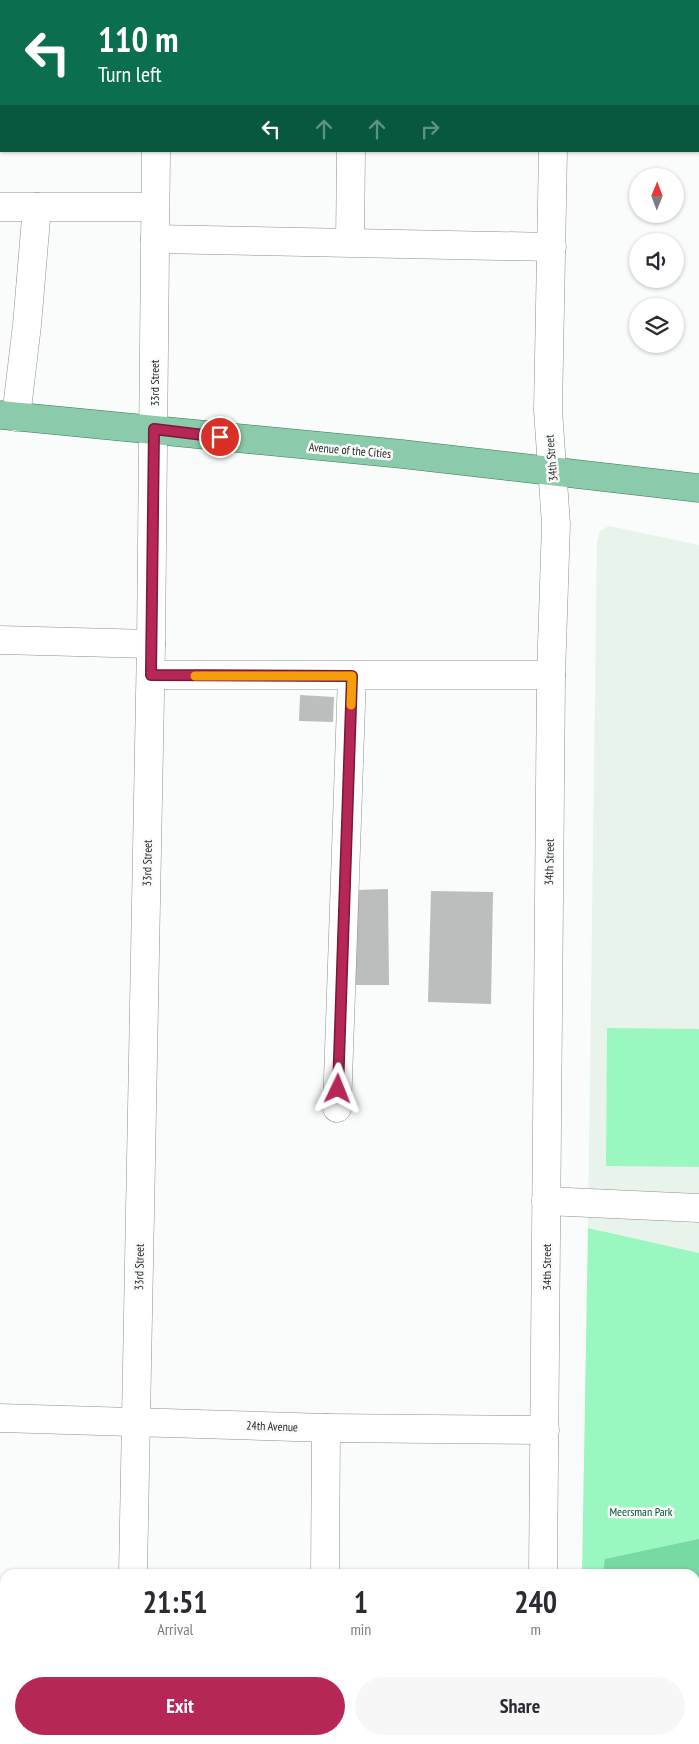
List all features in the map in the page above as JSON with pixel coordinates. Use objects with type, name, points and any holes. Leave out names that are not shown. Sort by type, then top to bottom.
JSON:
[{"type":"main road","name":"Avenue of the Cities","points":[[8,416],[553,470],[699,488]]},
{"type":"street","name":"33rd Street","points":[[133,1569],[151,675],[156,152]]},
{"type":"street","points":[[350,242],[351,152]]},
{"type":"street","name":"34th Street","points":[[543,1569],[551,675],[556,524],[548,410],[553,152]]},
{"type":"street","points":[[0,207],[155,207]]},
{"type":"street","points":[[8,416],[27,325],[37,207]]},
{"type":"street","points":[[155,239],[552,247]]},
{"type":"street","points":[[0,640],[151,644]]},
{"type":"street","points":[[151,675],[551,675]]},
{"type":"street","points":[[337,1108],[352,676]]},
{"type":"street","points":[[546,1202],[699,1208]]},
{"type":"street","name":"24th Avenue","points":[[0,1418],[326,1428],[544,1430]]},
{"type":"street","points":[[325,1569],[326,1428]]},
{"type":"shaded area","points":[[609,526],[699,545],[699,1253],[588,1228],[597,542],[600,531]]},
{"type":"green space","points":[[607,1028],[699,1029],[699,1167],[606,1166]]},
{"type":"green space","name":"Meersman Park","points":[[588,1228],[699,1253],[699,1569],[582,1569]]},
{"type":"green space","points":[[699,1539],[699,1569],[604,1569],[605,1559]]},
{"type":"building","points":[[300,695],[334,697],[333,722],[299,721]]},
{"type":"building","points":[[388,889],[389,985],[356,985],[356,890]]},
{"type":"building","points":[[431,891],[493,892],[491,1004],[428,1002]]},
{"type":"slow traffic","points":[[195,676],[352,676],[351,705]]},
{"type":"route","points":[[220,437],[154,429],[151,675],[352,676],[338,1089]]}]
